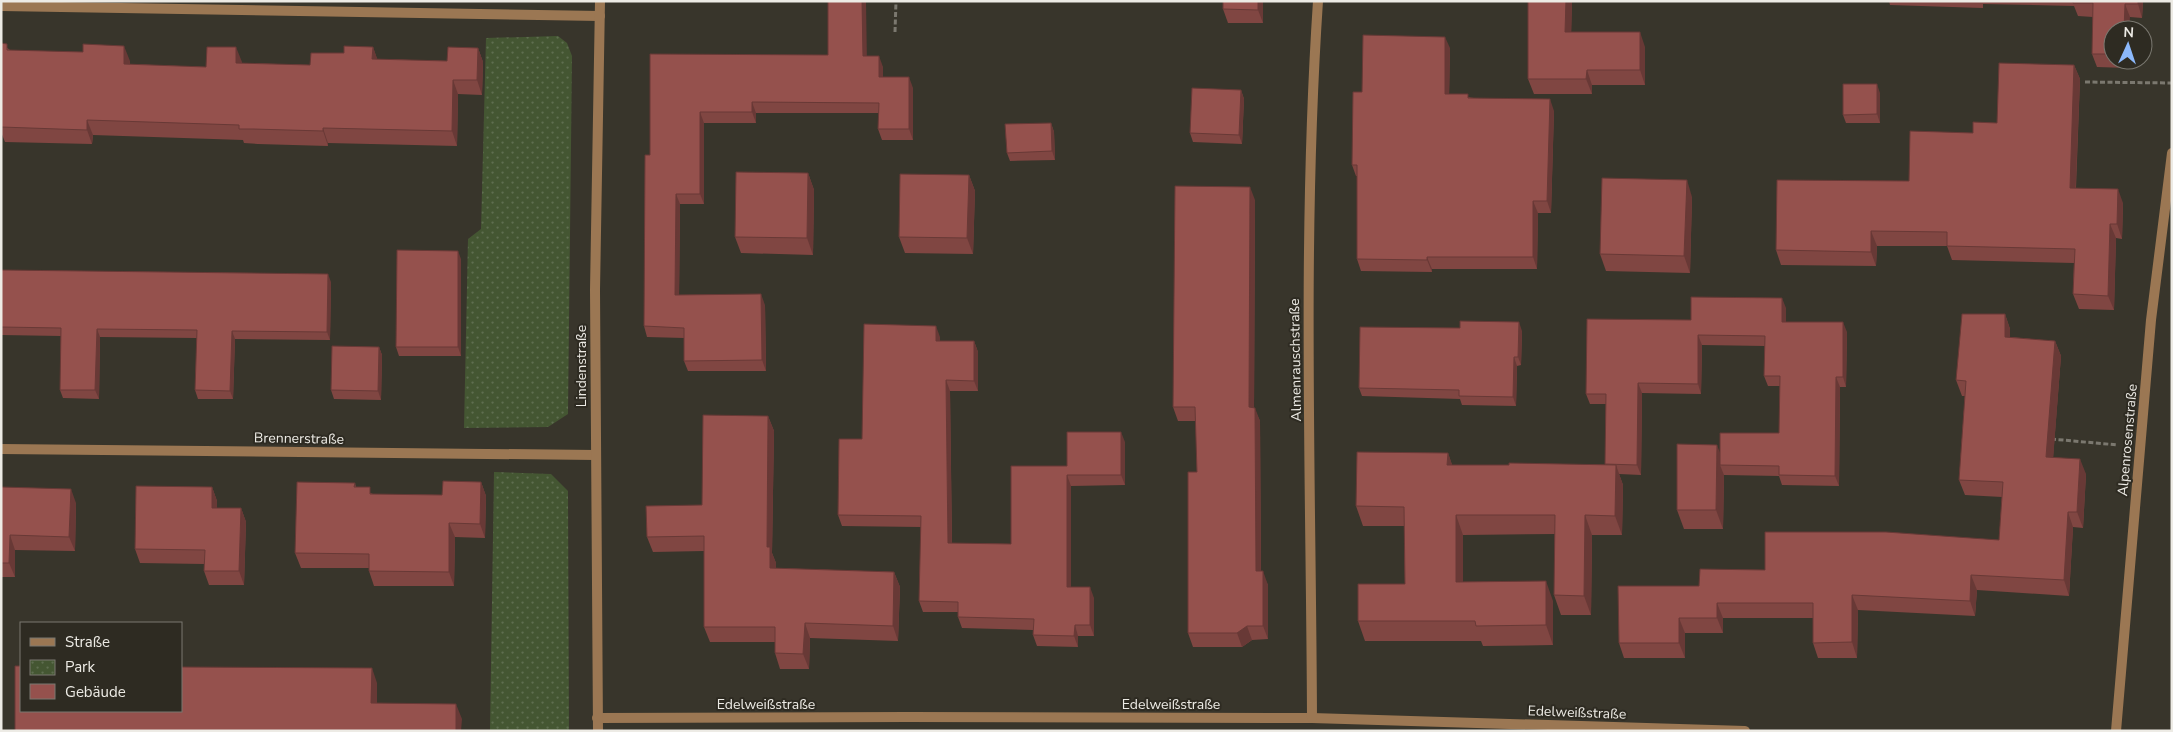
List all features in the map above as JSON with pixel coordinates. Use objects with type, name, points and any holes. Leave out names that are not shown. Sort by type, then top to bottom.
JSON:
[{"type":"street","name":"Lindenstraße","points":[[598,731],[594,290],[600,1]]},
{"type":"street","name":"Almenrauschstraße","points":[[1312,718],[1307,319],[1309,183],[1318,1]]},
{"type":"street","points":[[1,6],[600,16]]},
{"type":"street","name":"Alpenrosenstraße","points":[[2116,731],[2151,320],[2172,153]]},
{"type":"street","name":"Brennerstraße","points":[[1,449],[596,455]]},
{"type":"street","name":"Edelweißstraße","points":[[597,718],[1312,718],[1745,731]]},
{"type":"path","points":[[895,32],[896,1]]},
{"type":"path","points":[[2085,82],[2172,83]]},
{"type":"path","points":[[2046,439],[2116,444]]},
{"type":"green space","points":[[558,36],[567,43],[572,56],[568,414],[548,427],[464,428],[468,239],[481,229],[486,38]]},
{"type":"green space","points":[[494,472],[551,474],[568,491],[569,731],[490,731]]},
{"type":"building","points":[[828,1],[862,1],[863,56],[879,56],[879,77],[909,77],[909,129],[878,129],[879,103],[752,102],[752,112],[700,112],[700,194],[676,194],[675,295],[761,294],[762,360],[684,361],[684,328],[644,326],[645,155],[650,155],[650,54],[828,55]]},
{"type":"building","points":[[1223,1],[1258,1],[1258,10],[1223,9]]},
{"type":"building","points":[[1528,1],[1566,1],[1565,32],[1640,32],[1640,70],[1587,70],[1586,79],[1528,79]]},
{"type":"building","points":[[2073,1],[2138,1],[2138,4],[2125,4],[2124,20],[2103,20],[2103,54],[2092,54],[2093,3],[2073,3]]},
{"type":"building","points":[[1363,35],[1445,37],[1445,94],[1468,94],[1468,98],[1550,99],[1547,201],[1533,201],[1533,257],[1427,257],[1427,260],[1357,259],[1357,165],[1352,165],[1353,92],[1362,92]]},
{"type":"building","points":[[1,43],[7,44],[7,50],[83,52],[83,44],[124,46],[124,64],[206,67],[207,47],[236,47],[236,63],[310,65],[311,53],[344,53],[344,46],[373,47],[372,59],[447,61],[448,47],[478,48],[477,80],[453,80],[452,131],[323,128],[323,131],[239,129],[239,125],[87,120],[87,130],[1,127]]},
{"type":"building","points":[[1999,63],[2074,65],[2070,188],[2118,189],[2117,224],[2110,224],[2108,296],[2073,294],[2075,249],[1947,246],[1947,232],[1871,231],[1871,252],[1776,250],[1777,180],[1909,181],[1910,131],[1973,133],[1973,122],[1997,123]]},
{"type":"building","points":[[1843,84],[1877,84],[1877,114],[1843,115]]},
{"type":"building","points":[[1192,88],[1241,90],[1239,135],[1190,133]]},
{"type":"building","points":[[1051,123],[1052,151],[1007,153],[1005,124]]},
{"type":"building","points":[[736,172],[808,173],[807,238],[735,237]]},
{"type":"building","points":[[900,174],[969,175],[967,238],[899,237]]},
{"type":"building","points":[[1602,178],[1687,180],[1684,256],[1600,254]]},
{"type":"building","points":[[1175,186],[1250,187],[1249,407],[1255,408],[1256,571],[1263,571],[1263,626],[1247,626],[1237,633],[1188,633],[1188,472],[1197,472],[1195,407],[1173,407]]},
{"type":"building","points":[[397,250],[458,251],[458,347],[396,347]]},
{"type":"building","points":[[1,270],[328,274],[327,332],[232,331],[230,391],[195,390],[197,330],[97,329],[95,390],[60,390],[61,328],[1,327]]},
{"type":"building","points":[[1691,297],[1782,298],[1782,322],[1843,322],[1843,377],[1836,377],[1835,476],[1779,475],[1779,466],[1720,465],[1720,433],[1779,433],[1780,376],[1764,376],[1765,336],[1698,335],[1698,384],[1638,383],[1637,465],[1605,464],[1606,394],[1586,394],[1587,319],[1691,320]]},
{"type":"building","points":[[1962,314],[2005,314],[2005,337],[2055,341],[2046,457],[2080,459],[2077,512],[2068,512],[2064,580],[1971,575],[1970,601],[1852,595],[1852,642],[1813,643],[1813,603],[1717,603],[1717,618],[1679,618],[1679,643],[1619,643],[1618,586],[1699,586],[1700,569],[1765,570],[1765,532],[1886,532],[1999,540],[2003,482],[1959,480],[1966,381],[1956,380]]},
{"type":"building","points":[[1460,321],[1519,322],[1518,357],[1514,357],[1513,397],[1459,396],[1459,390],[1359,388],[1360,327],[1460,328]]},
{"type":"building","points":[[864,324],[936,326],[936,341],[974,341],[974,381],[946,380],[948,543],[1011,544],[1011,466],[1067,466],[1067,432],[1121,432],[1121,475],[1067,475],[1067,587],[1090,587],[1090,625],[1075,625],[1074,636],[1033,635],[1034,619],[958,617],[958,602],[919,601],[921,516],[838,515],[839,439],[862,439]]},
{"type":"building","points":[[332,346],[379,347],[378,391],[331,390]]},
{"type":"building","points":[[703,415],[768,416],[767,547],[770,547],[770,568],[894,572],[893,626],[805,623],[803,654],[775,653],[775,627],[704,627],[704,536],[647,537],[646,506],[702,505]]},
{"type":"building","points":[[1677,444],[1717,445],[1716,510],[1677,510]]},
{"type":"building","points":[[1357,452],[1448,453],[1447,465],[1509,465],[1509,463],[1616,465],[1615,516],[1585,515],[1584,596],[1554,595],[1555,515],[1456,515],[1456,582],[1546,581],[1546,625],[1476,626],[1475,621],[1358,621],[1358,584],[1405,584],[1404,507],[1356,506]]},
{"type":"building","points":[[443,481],[481,482],[480,524],[449,523],[449,572],[369,571],[369,554],[295,553],[297,482],[355,483],[354,487],[370,487],[370,494],[442,495]]},
{"type":"building","points":[[136,486],[212,487],[212,508],[241,508],[239,571],[204,571],[205,550],[135,549]]},
{"type":"building","points":[[1,487],[71,489],[69,537],[10,535],[9,563],[1,563]]},
{"type":"building","points":[[15,666],[20,666],[20,712],[182,712],[182,667],[372,668],[371,703],[456,704],[456,731],[15,731]]}]
